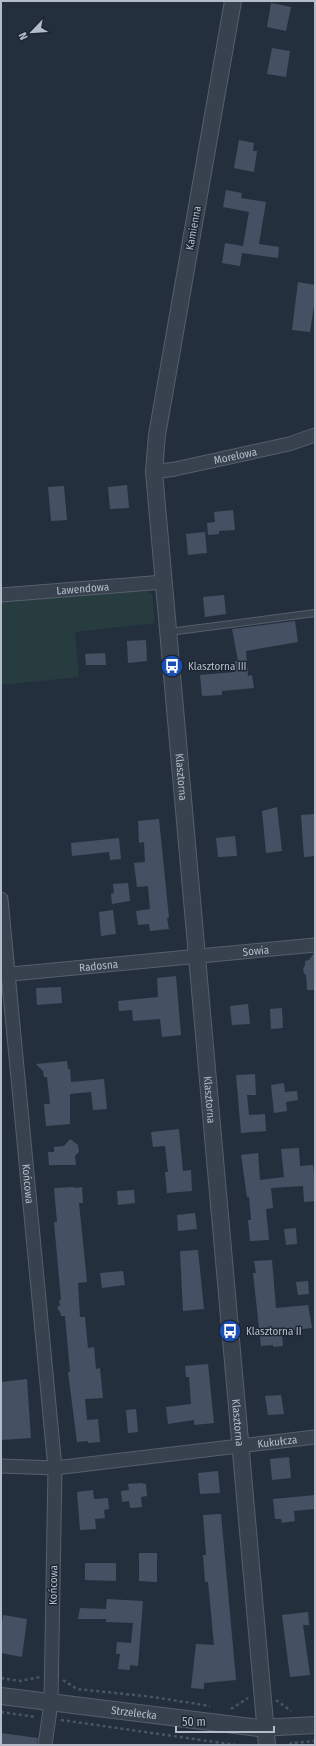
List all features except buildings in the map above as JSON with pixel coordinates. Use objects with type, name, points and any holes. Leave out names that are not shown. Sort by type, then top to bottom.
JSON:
[{"type":"street","name":"Kamienna","points":[[155,455],[233,1]]},
{"type":"street","name":"Morelowa","points":[[154,472],[175,469],[289,444],[315,435]]},
{"type":"street","name":"Klasztorna","points":[[155,455],[154,472],[179,731],[197,957],[267,1745]]},
{"type":"street","name":"Lawendowa","points":[[1,595],[164,582]]},
{"type":"street","name":"Końcowa","points":[[1,899],[4,974],[55,1468],[50,1711],[45,1745]]},
{"type":"street","name":"Sowia","points":[[197,957],[315,945]]},
{"type":"street","name":"Radosna","points":[[4,974],[197,957]]},
{"type":"street","name":"Kukułcza","points":[[55,1468],[315,1437]]},
{"type":"street","points":[[1,1466],[55,1468]]},
{"type":"street","name":"Strzelecka","points":[[1,1696],[50,1711],[266,1728],[315,1725]]},
{"type":"lane","points":[[169,632],[315,613]]},
{"type":"path","points":[[1,1678],[20,1681],[38,1676],[65,1680],[77,1689],[153,1697],[217,1707]]},
{"type":"path","points":[[224,1708],[232,1709],[249,1698]]},
{"type":"path","points":[[274,1698],[290,1711],[297,1711]]},
{"type":"path","points":[[1,1712],[50,1711],[236,1745]]},
{"type":"path","points":[[290,1745],[291,1743],[315,1741]]},
{"type":"green space","points":[[146,591],[152,594],[155,623],[75,632],[79,677],[1,685],[1,601]]},
{"type":"place","name":"Klasztorna III","points":[[172,666]]},
{"type":"place","name":"Klasztorna II","points":[[230,1331]]}]
